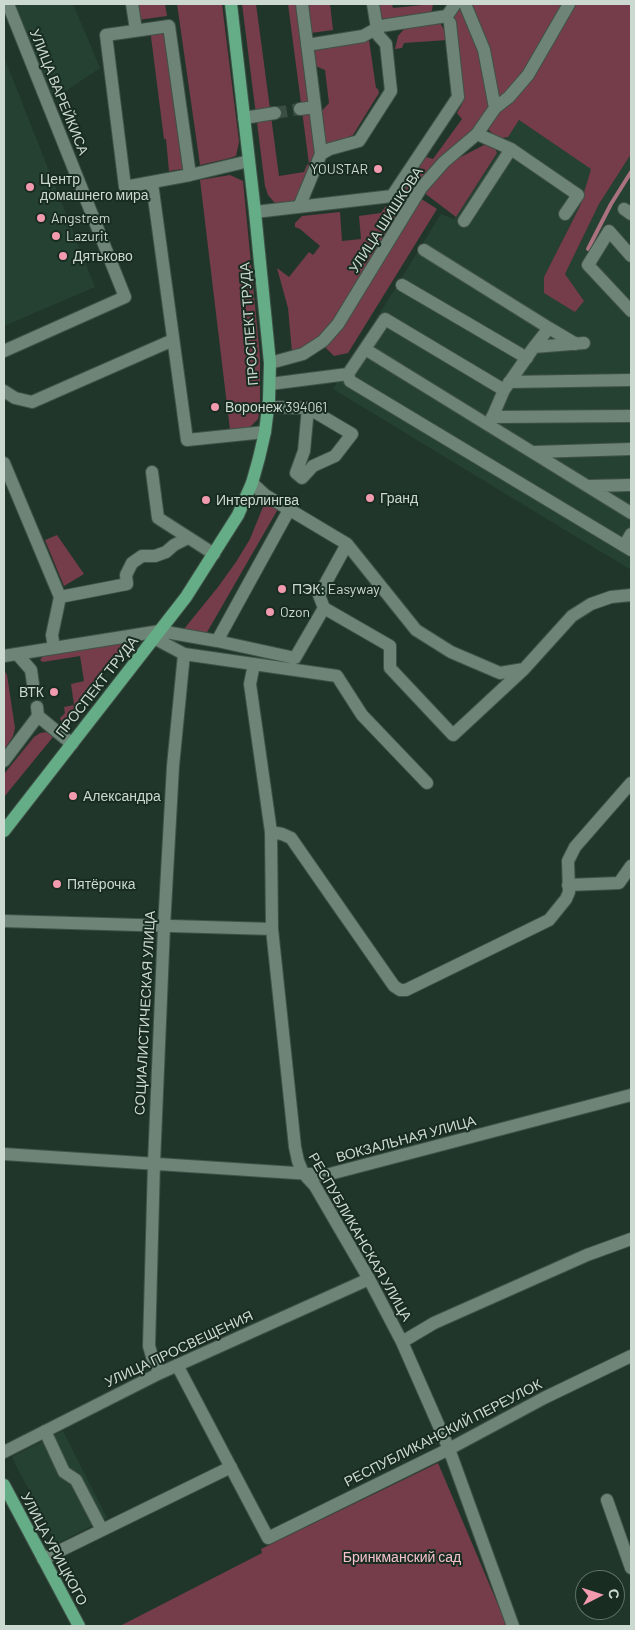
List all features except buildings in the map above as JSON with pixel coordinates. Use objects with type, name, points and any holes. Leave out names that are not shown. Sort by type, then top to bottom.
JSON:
[{"type":"main road","name":"ПРОСПЕКТ ТРУДА","points":[[4,830],[182,602],[238,516],[252,483],[265,432],[270,384],[270,363],[255,212],[230,4]]},
{"type":"main road","name":"УЛИЦА УРИЦКОГО","points":[[4,1485],[79,1626]]},
{"type":"street","name":"УЛИЦА ВАРЕЙКИСА","points":[[4,351],[125,297],[8,4]]},
{"type":"street","points":[[132,4],[136,30]]},
{"type":"street","points":[[299,207],[321,154],[302,4]]},
{"type":"street","points":[[321,154],[330,149],[359,141],[391,91],[386,44],[378,36],[373,4]]},
{"type":"street","points":[[308,45],[363,36],[376,27],[447,16],[455,4]]},
{"type":"street","points":[[465,4],[484,50],[495,108]]},
{"type":"street","name":"УЛИЦА ШИШКОВА","points":[[270,363],[303,354],[323,341],[338,324],[421,188],[444,162],[477,134],[495,108],[510,97],[528,75],[569,4]]},
{"type":"street","points":[[255,212],[392,196],[458,97],[450,22]]},
{"type":"street","points":[[190,175],[170,26],[106,35],[125,187],[152,183],[190,175],[249,161]]},
{"type":"street","points":[[300,109],[315,107]]},
{"type":"street","points":[[244,118],[275,113]]},
{"type":"street","points":[[477,134],[511,149],[578,195],[565,214]]},
{"type":"street","points":[[464,221],[511,149]]},
{"type":"street","points":[[152,183],[187,440],[265,432]]},
{"type":"street","points":[[631,256],[609,232],[588,265],[631,311]]},
{"type":"street","points":[[402,285],[531,352],[580,344],[549,328],[424,250]]},
{"type":"street","points":[[270,384],[348,374],[384,319],[507,386],[631,380]]},
{"type":"street","points":[[490,421],[507,386],[549,328]]},
{"type":"street","points":[[4,391],[15,398],[32,402],[174,340]]},
{"type":"street","points":[[365,349],[490,421],[533,452],[631,512]]},
{"type":"street","points":[[348,374],[350,381],[628,548],[631,534]]},
{"type":"street","points":[[268,407],[308,408],[352,434],[335,456],[313,466],[302,478],[296,473],[304,451],[308,408]]},
{"type":"street","points":[[490,421],[631,416]]},
{"type":"street","points":[[533,452],[631,449]]},
{"type":"street","points":[[4,463],[60,597],[52,635],[54,648]]},
{"type":"street","points":[[152,472],[158,518],[214,554]]},
{"type":"street","points":[[252,483],[265,495],[347,544],[416,630],[451,652],[500,673],[524,669]]},
{"type":"street","points":[[587,486],[631,485]]},
{"type":"street","points":[[217,641],[289,510]]},
{"type":"street","points":[[60,597],[126,584],[126,575],[132,563],[142,556],[155,556],[166,552],[174,544],[188,538]]},
{"type":"street","points":[[347,544],[319,595],[324,608],[390,646],[390,668],[452,735],[524,669],[572,616],[591,604],[611,597],[631,595]]},
{"type":"street","points":[[4,656],[157,634],[217,641],[295,658],[324,608]]},
{"type":"street","points":[[157,634],[184,654],[337,676],[362,715],[427,783]]},
{"type":"street","points":[[17,654],[31,670],[33,684]]},
{"type":"street","name":"СОЦИАЛИСТИЧЕСКАЯ УЛИЦА","points":[[160,1373],[153,1360],[149,1346],[154,1163],[173,766],[184,654]]},
{"type":"street","name":"РЕСПУБЛИКАНСКАЯ УЛИЦА","points":[[254,664],[250,684],[270,832],[272,929],[294,1147],[303,1173],[315,1186],[369,1279],[402,1342],[449,1449],[514,1626]]},
{"type":"street","points":[[4,761],[37,712],[72,744]]},
{"type":"street","points":[[270,832],[291,838],[394,986],[400,990],[406,990],[549,920],[566,899],[569,892],[568,861],[575,847],[631,783]]},
{"type":"street","points":[[568,885],[619,883],[631,866]]},
{"type":"street","points":[[4,921],[272,929]]},
{"type":"street","name":"ВОКЗАЛЬНАЯ УЛИЦА","points":[[4,1154],[326,1175],[631,1095]]},
{"type":"street","points":[[402,1342],[434,1323],[587,1255],[631,1239]]},
{"type":"street","name":"УЛИЦА ПРОСВЕЩЕНИЯ","points":[[4,1452],[177,1364],[369,1279]]},
{"type":"street","name":"РЕСПУБЛИКАНСКИЙ ПЕРЕУЛОК","points":[[231,1467],[268,1538],[449,1449],[544,1398],[631,1356]]},
{"type":"street","points":[[43,1559],[231,1467],[177,1364]]},
{"type":"street","points":[[45,1431],[64,1472],[76,1480],[102,1530]]},
{"type":"street","points":[[607,1500],[631,1568]]},
{"type":"shaded area","points":[[10,4],[73,4],[100,68],[51,101]]},
{"type":"shaded area","name":"Центр домашнего мира","points":[[4,57],[95,287],[4,326]]},
{"type":"shaded area","points":[[519,120],[592,169],[580,206],[544,277],[584,301],[565,274],[599,204],[631,154],[631,570],[333,389],[441,214],[454,219]]},
{"type":"shaded area","points":[[63,1431],[107,1518],[56,1544],[12,1457]]},
{"type":"green space","points":[[135,4],[165,4],[167,16],[138,20]]},
{"type":"green space","points":[[177,4],[222,4],[239,142],[236,156],[200,165]]},
{"type":"green space","points":[[242,4],[256,4],[279,176],[304,172],[309,164],[305,180],[293,206],[281,206],[274,202],[268,195],[265,186]]},
{"type":"green space","points":[[288,4],[302,4],[320,145],[309,164]]},
{"type":"green space","points":[[307,4],[330,4],[333,30],[311,33]]},
{"type":"green space","points":[[376,4],[392,4],[393,8],[433,4],[432,10],[428,15],[387,20],[380,17]]},
{"type":"green space","points":[[465,4],[631,4],[631,154],[599,204],[565,274],[584,301],[575,312],[544,293],[544,277],[580,206],[591,169],[519,120],[508,137],[502,138],[493,134],[488,129],[495,108]]},
{"type":"green space","points":[[461,5],[482,52],[489,98],[488,107],[475,131],[441,161],[323,341],[292,352],[288,308],[277,268],[289,277],[309,252],[313,255],[320,246],[295,227],[295,223],[302,216],[340,212],[342,241],[361,239],[359,216],[381,213],[385,207],[395,203],[426,157],[433,159],[462,119],[457,113],[462,104],[463,97],[453,22],[453,13]]},
{"type":"green space","points":[[440,23],[446,33],[447,40],[404,43],[402,48],[395,49],[398,36],[406,27]]},
{"type":"green space","points":[[169,26],[189,168],[169,171],[150,29]]},
{"type":"green space","points":[[369,40],[376,88],[379,93],[353,135],[323,148],[319,114],[329,103],[325,70],[313,65],[311,49]]},
{"type":"green space","points":[[486,144],[495,148],[497,153],[456,217],[423,192],[449,163]]},
{"type":"green space","points":[[230,175],[243,181],[260,357],[260,408],[258,419],[249,428],[230,430],[200,180]]},
{"type":"green space","points":[[420,198],[437,209],[348,353],[334,356],[323,345]]},
{"type":"green space","points":[[265,502],[278,509],[206,634],[184,629],[236,562],[250,539]]},
{"type":"green space","points":[[57,535],[84,574],[64,586],[45,540]]},
{"type":"green space","points":[[129,640],[63,723],[60,718],[65,713],[64,707],[74,705],[71,684],[84,681],[80,656],[43,662],[40,660],[43,656]]},
{"type":"green space","points":[[4,670],[7,675],[15,728],[13,736],[4,750]]},
{"type":"green space","points":[[46,732],[53,737],[4,797],[4,774],[34,737]]},
{"type":"green space","name":"Бринкманский сад","points":[[438,1463],[507,1626],[120,1626],[262,1553],[261,1549]]},
{"type":"waterway","points":[[588,249],[611,204],[631,172]]},
{"type":"tunnel","points":[[275,113],[300,109]]},
{"type":"tunnel","points":[[33,684],[37,707]]},
{"type":"place","name":"YOUSTAR","points":[[378,169]]},
{"type":"place","name":"Центр домашнего мира","points":[[30,187]]},
{"type":"place","name":"Angstrem","points":[[41,218]]},
{"type":"place","name":"Lazurit","points":[[56,236]]},
{"type":"place","name":"Дятьково","points":[[63,256]]},
{"type":"place","name":"Воронеж 394061","points":[[215,407]]},
{"type":"place","name":"Гранд","points":[[370,498]]},
{"type":"place","name":"Интерлингва","points":[[206,500]]},
{"type":"place","name":"ПЭК: Easyway","points":[[282,589]]},
{"type":"place","name":"Ozon","points":[[270,612]]},
{"type":"place","name":"ВТК","points":[[54,692]]},
{"type":"place","name":"Александра","points":[[73,796]]},
{"type":"place","name":"Пятёрочка","points":[[57,884]]}]
